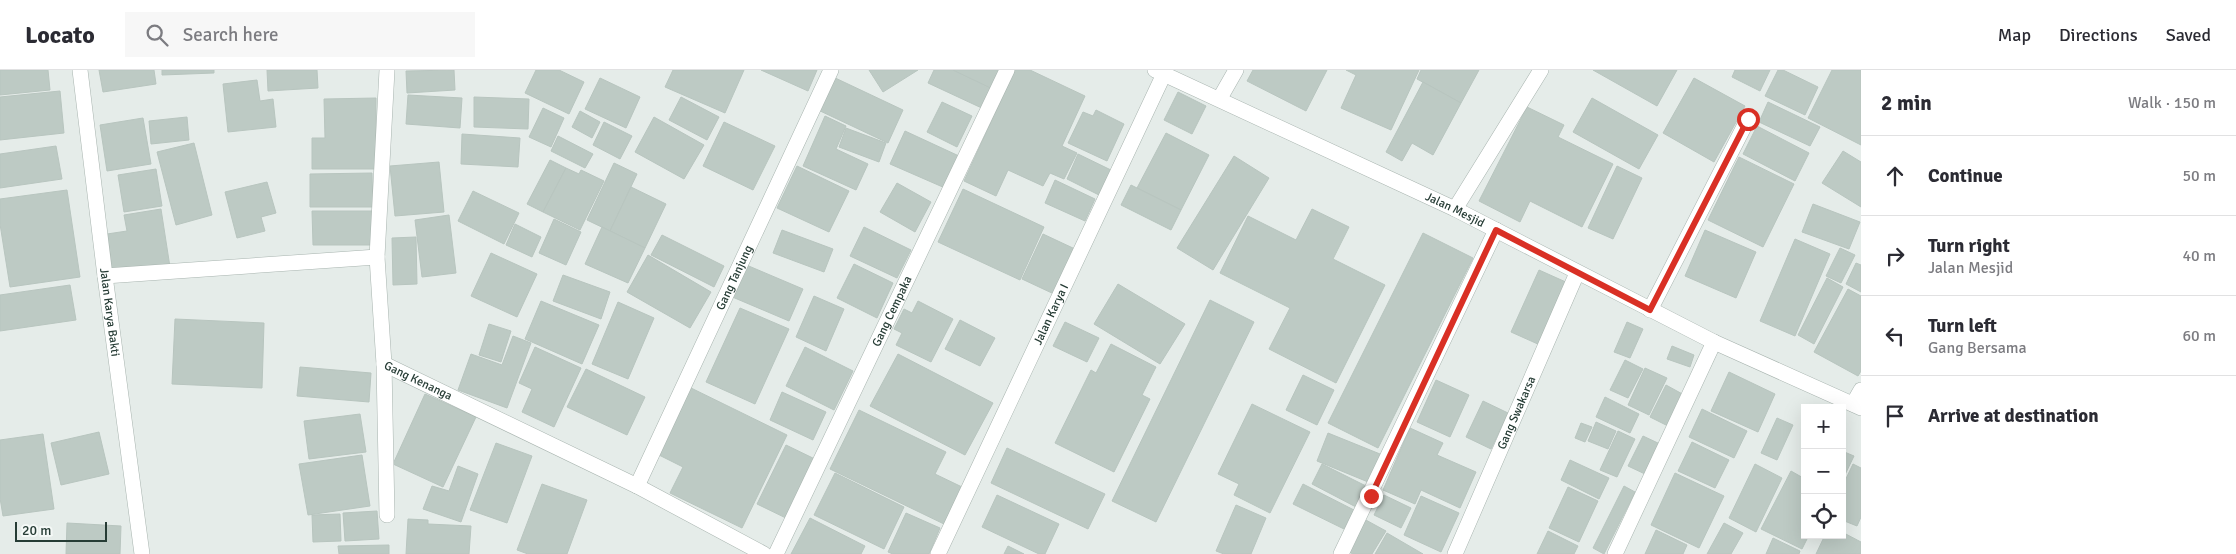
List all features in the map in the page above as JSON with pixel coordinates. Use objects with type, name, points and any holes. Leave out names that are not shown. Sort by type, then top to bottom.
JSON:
[{"type":"street","name":"Jalan Karya Bakti","points":[[80,70],[142,554]]},
{"type":"street","name":"Gang Kenanga","points":[[387,70],[377,257],[384,364],[637,486],[764,554]]},
{"type":"street","name":"Gang Tanjung","points":[[637,486],[831,70]]},
{"type":"street","name":"Gang Cempaka","points":[[776,554],[1007,70]]},
{"type":"street","points":[[1220,98],[1236,70]]},
{"type":"street","points":[[1455,209],[1541,70]]},
{"type":"street","name":"Jalan Mesjid","points":[[1159,72],[1220,98],[1455,209],[1714,342],[1857,406]]},
{"type":"street","name":"Jalan Karya I","points":[[938,554],[1159,72]]},
{"type":"street","points":[[1650,310],[1748,119]]},
{"type":"street","points":[[1341,554],[1496,230]]},
{"type":"street","points":[[105,276],[377,257]]},
{"type":"street","name":"Gang Swakarsa","points":[[1456,554],[1578,273]]},
{"type":"street","points":[[1615,554],[1714,342]]},
{"type":"street","points":[[384,364],[387,515]]},
{"type":"street","points":[[1857,406],[1861,390]]},
{"type":"building","points":[[0,70],[48,70],[50,90],[0,95]]},
{"type":"building","points":[[99,70],[154,70],[156,84],[103,92]]},
{"type":"building","points":[[162,70],[214,70],[214,73],[162,75]]},
{"type":"building","points":[[267,70],[317,70],[318,88],[268,91]]},
{"type":"building","points":[[454,70],[455,90],[407,93],[406,71]]},
{"type":"building","points":[[536,70],[559,70],[584,82],[569,114],[525,93]]},
{"type":"building","points":[[673,70],[744,70],[725,113],[665,87]]},
{"type":"building","points":[[761,70],[817,70],[808,91]]},
{"type":"building","points":[[869,70],[918,70],[883,92]]},
{"type":"building","points":[[934,70],[953,70],[995,90],[986,110],[928,83]]},
{"type":"building","points":[[953,70],[1004,70],[995,90]]},
{"type":"building","points":[[1015,70],[1030,70],[1085,96],[1062,146],[1077,153],[1064,179],[1050,173],[1043,186],[1008,170],[996,196],[964,181]]},
{"type":"building","points":[[1253,70],[1327,70],[1306,111],[1247,81]]},
{"type":"building","points":[[1346,70],[1419,70],[1391,130],[1341,108],[1356,75]]},
{"type":"building","points":[[1421,70],[1479,70],[1461,103],[1417,79]]},
{"type":"building","points":[[1593,70],[1677,70],[1657,106]]},
{"type":"building","points":[[1735,70],[1770,70],[1760,91],[1732,77]]},
{"type":"building","points":[[1778,70],[1783,70],[1818,87],[1805,115],[1765,96]]},
{"type":"building","points":[[1832,70],[1861,70],[1861,145],[1808,118]]},
{"type":"building","points":[[831,76],[903,110],[888,143],[816,109]]},
{"type":"building","points":[[600,78],[640,97],[626,128],[585,109]]},
{"type":"building","points":[[1694,78],[1745,106],[1714,162],[1663,133]]},
{"type":"building","points":[[257,80],[260,101],[273,99],[276,127],[228,132],[223,84]]},
{"type":"building","points":[[1423,82],[1461,103],[1433,155],[1412,143],[1402,161],[1386,152]]},
{"type":"building","points":[[60,91],[64,133],[0,140],[0,97]]},
{"type":"building","points":[[1178,92],[1206,106],[1192,134],[1164,120]]},
{"type":"building","points":[[408,95],[462,98],[460,128],[406,124]]},
{"type":"building","points":[[474,97],[529,99],[528,129],[474,127]]},
{"type":"building","points":[[681,97],[719,117],[707,140],[669,120]]},
{"type":"building","points":[[376,98],[376,169],[312,169],[312,138],[325,138],[324,99]]},
{"type":"building","points":[[1592,98],[1658,135],[1639,169],[1573,132]]},
{"type":"building","points":[[942,102],[972,116],[957,147],[927,132]]},
{"type":"building","points":[[1768,102],[1820,127],[1810,146],[1759,122]]},
{"type":"building","points":[[1527,107],[1564,125],[1558,137],[1613,164],[1582,227],[1530,201],[1520,222],[1479,201]]},
{"type":"building","points":[[543,108],[564,118],[551,147],[529,137]]},
{"type":"building","points":[[1096,110],[1124,124],[1107,161],[1068,143],[1083,112],[1093,116]]},
{"type":"building","points":[[580,111],[600,122],[592,138],[572,127]]},
{"type":"building","points":[[825,116],[846,126],[836,149],[868,164],[856,190],[803,166]]},
{"type":"building","points":[[187,117],[189,140],[151,144],[149,121]]},
{"type":"building","points":[[654,117],[704,145],[684,179],[635,152]]},
{"type":"building","points":[[143,118],[151,164],[107,171],[100,125]]},
{"type":"building","points":[[604,122],[632,136],[620,159],[593,145]]},
{"type":"building","points":[[724,122],[775,146],[753,190],[703,166]]},
{"type":"building","points":[[1757,126],[1809,153],[1795,181],[1743,154]]},
{"type":"building","points":[[846,128],[886,143],[879,162],[839,147]]},
{"type":"building","points":[[905,131],[959,156],[945,188],[890,164]]},
{"type":"building","points":[[1166,133],[1209,155],[1181,210],[1137,188]]},
{"type":"building","points":[[462,134],[520,138],[518,167],[461,164]]},
{"type":"building","points":[[558,136],[593,154],[585,168],[551,151]]},
{"type":"building","points":[[194,143],[212,215],[176,225],[157,152]]},
{"type":"building","points":[[56,146],[62,179],[0,188],[0,154]]},
{"type":"building","points":[[1843,151],[1861,162],[1861,207],[1822,183]]},
{"type":"building","points":[[1078,154],[1113,171],[1101,196],[1067,179]]},
{"type":"building","points":[[1234,156],[1269,178],[1213,270],[1177,248]]},
{"type":"building","points":[[1739,157],[1794,184],[1763,247],[1708,220]]},
{"type":"building","points":[[550,160],[566,168],[543,212],[527,204]]},
{"type":"building","points":[[439,162],[444,212],[395,216],[390,166]]},
{"type":"building","points":[[614,163],[637,174],[610,231],[587,220]]},
{"type":"building","points":[[797,166],[849,191],[829,232],[777,208]]},
{"type":"building","points":[[1617,166],[1642,178],[1613,239],[1588,228]]},
{"type":"building","points":[[566,168],[579,174],[581,170],[604,181],[580,230],[543,212]]},
{"type":"building","points":[[156,169],[162,206],[124,212],[118,175]]},
{"type":"building","points":[[372,173],[373,207],[310,207],[310,174]]},
{"type":"building","points":[[1055,180],[1095,199],[1085,221],[1045,203]]},
{"type":"building","points":[[267,182],[276,213],[261,217],[265,231],[237,238],[225,192]]},
{"type":"building","points":[[897,183],[931,202],[915,232],[880,212]]},
{"type":"building","points":[[1131,185],[1181,210],[1171,230],[1121,205]]},
{"type":"building","points":[[631,187],[666,204],[645,248],[610,231]]},
{"type":"building","points":[[963,189],[1044,227],[1020,280],[938,242]]},
{"type":"building","points":[[67,190],[80,277],[10,287],[0,224],[0,199]]},
{"type":"building","points":[[473,191],[519,213],[504,244],[458,221]]},
{"type":"building","points":[[1813,204],[1860,222],[1849,249],[1802,232]]},
{"type":"building","points":[[161,209],[170,267],[113,275],[107,234],[127,231],[124,215]]},
{"type":"building","points":[[1312,209],[1349,227],[1333,259],[1385,285],[1336,383],[1269,349],[1290,308],[1220,273],[1248,216],[1296,240]]},
{"type":"building","points":[[312,211],[373,211],[373,245],[313,245]]},
{"type":"building","points":[[449,215],[456,273],[422,277],[415,220]]},
{"type":"building","points":[[554,219],[581,232],[566,265],[539,253]]},
{"type":"building","points":[[515,224],[541,237],[532,257],[506,245]]},
{"type":"building","points":[[602,227],[645,248],[628,283],[585,264]]},
{"type":"building","points":[[864,227],[911,250],[897,278],[850,256]]},
{"type":"building","points":[[782,230],[833,249],[824,272],[773,253]]},
{"type":"building","points":[[1705,230],[1756,252],[1736,298],[1685,276]]},
{"type":"building","points":[[1423,233],[1473,258],[1378,448],[1328,423]]},
{"type":"building","points":[[1043,234],[1075,249],[1054,294],[1022,279]]},
{"type":"building","points":[[662,235],[724,266],[714,287],[651,255]]},
{"type":"building","points":[[416,237],[417,284],[393,285],[392,238]]},
{"type":"building","points":[[1795,239],[1830,254],[1795,336],[1760,321]]},
{"type":"building","points":[[1840,248],[1855,255],[1841,283],[1826,276]]},
{"type":"building","points":[[491,253],[537,274],[517,317],[471,296]]},
{"type":"building","points":[[648,255],[711,292],[690,328],[627,292]]},
{"type":"building","points":[[1856,263],[1861,265],[1861,292],[1846,284]]},
{"type":"building","points":[[744,264],[803,289],[789,321],[730,296]]},
{"type":"building","points":[[854,264],[893,283],[877,318],[837,298]]},
{"type":"building","points":[[1539,270],[1568,283],[1540,345],[1511,332]]},
{"type":"building","points":[[563,275],[610,292],[601,319],[553,301]]},
{"type":"building","points":[[1827,278],[1843,287],[1814,344],[1798,335]]},
{"type":"building","points":[[1118,284],[1185,324],[1160,364],[1094,324]]},
{"type":"building","points":[[70,285],[76,320],[0,331],[0,295]]},
{"type":"building","points":[[1848,289],[1861,296],[1861,371],[1858,376],[1814,352]]},
{"type":"building","points":[[814,296],[844,309],[826,351],[796,337]]},
{"type":"building","points":[[1210,300],[1254,322],[1156,522],[1112,501]]},
{"type":"building","points":[[541,301],[599,325],[582,364],[525,339]]},
{"type":"building","points":[[918,301],[953,319],[931,362],[896,345],[902,333],[894,329],[904,309],[912,313]]},
{"type":"building","points":[[618,302],[654,318],[628,379],[592,364]]},
{"type":"building","points":[[740,308],[789,329],[755,404],[706,382]]},
{"type":"building","points":[[175,319],[264,323],[262,388],[172,384]]},
{"type":"building","points":[[960,320],[995,338],[980,366],[945,349]]},
{"type":"building","points":[[1065,322],[1099,338],[1087,362],[1053,346]]},
{"type":"building","points":[[1627,322],[1643,329],[1630,358],[1614,352]]},
{"type":"building","points":[[489,324],[511,331],[501,362],[479,355]]},
{"type":"building","points":[[513,336],[531,343],[507,408],[458,390],[471,354],[502,365]]},
{"type":"building","points":[[1111,344],[1156,367],[1142,395],[1150,399],[1114,472],[1055,443],[1091,370],[1096,373]]},
{"type":"building","points":[[1672,346],[1694,355],[1690,367],[1667,359]]},
{"type":"building","points":[[535,347],[581,368],[554,427],[522,412],[532,389],[519,383]]},
{"type":"building","points":[[805,347],[853,371],[834,410],[786,386]]},
{"type":"building","points":[[898,354],[993,403],[965,455],[870,406]]},
{"type":"building","points":[[1625,360],[1643,369],[1628,398],[1610,390]]},
{"type":"building","points":[[300,367],[371,373],[369,402],[297,396]]},
{"type":"building","points":[[1645,368],[1667,378],[1649,415],[1628,405]]},
{"type":"building","points":[[586,369],[645,397],[627,435],[567,407]]},
{"type":"building","points":[[1729,372],[1775,394],[1758,432],[1711,411]]},
{"type":"building","points":[[1303,375],[1334,390],[1317,425],[1286,410]]},
{"type":"building","points":[[1436,380],[1469,395],[1450,437],[1417,422]]},
{"type":"building","points":[[1666,385],[1686,396],[1670,427],[1650,417]]},
{"type":"building","points":[[689,387],[787,435],[742,528],[670,493],[683,467],[657,454]]},
{"type":"building","points":[[782,392],[826,412],[813,440],[770,420]]},
{"type":"building","points":[[425,394],[476,417],[443,487],[393,464]]},
{"type":"building","points":[[1605,397],[1639,414],[1630,433],[1596,417]]},
{"type":"building","points":[[1483,401],[1508,413],[1491,449],[1466,437]]},
{"type":"building","points":[[1252,404],[1310,432],[1270,513],[1234,495],[1239,484],[1218,474]]},
{"type":"building","points":[[1702,409],[1747,431],[1734,458],[1689,437]]},
{"type":"building","points":[[859,410],[946,452],[935,474],[962,487],[944,524],[830,469]]},
{"type":"building","points":[[360,414],[366,452],[309,459],[304,421]]},
{"type":"building","points":[[1777,418],[1793,425],[1777,460],[1761,453]]},
{"type":"building","points":[[1596,422],[1616,431],[1608,449],[1588,441]]},
{"type":"building","points":[[1581,423],[1592,427],[1585,442],[1575,438]]},
{"type":"building","points":[[1410,428],[1443,443],[1437,455],[1476,472],[1460,508],[1421,490],[1415,504],[1383,490]]},
{"type":"building","points":[[1618,431],[1635,439],[1617,477],[1600,470]]},
{"type":"building","points":[[99,432],[109,474],[61,485],[51,443]]},
{"type":"building","points":[[1328,433],[1385,456],[1373,484],[1317,461]]},
{"type":"building","points":[[43,434],[54,509],[3,516],[0,498],[0,440]]},
{"type":"building","points":[[1643,436],[1660,444],[1645,474],[1628,466]]},
{"type":"building","points":[[1692,442],[1729,460],[1715,488],[1678,471]]},
{"type":"building","points":[[496,443],[532,456],[507,523],[470,510]]},
{"type":"building","points":[[786,445],[819,461],[790,520],[757,504]]},
{"type":"building","points":[[1007,448],[1105,494],[1088,529],[991,483]]},
{"type":"building","points":[[1846,453],[1854,456],[1846,473]]},
{"type":"building","points":[[362,455],[370,506],[308,515],[299,464]]},
{"type":"building","points":[[1570,460],[1609,478],[1599,499],[1561,480]]},
{"type":"building","points":[[1322,464],[1366,486],[1356,507],[1312,484]]},
{"type":"building","points":[[1755,464],[1782,478],[1756,532],[1729,518]]},
{"type":"building","points":[[1853,464],[1861,468],[1861,517],[1857,526],[1846,522],[1846,479]]},
{"type":"building","points":[[458,466],[478,474],[461,522],[423,509],[432,486],[449,491]]},
{"type":"building","points":[[1791,471],[1801,477],[1801,539],[1807,539],[1802,549],[1761,529]]},
{"type":"building","points":[[835,473],[904,507],[884,549],[814,515]]},
{"type":"building","points":[[1675,473],[1724,496],[1699,548],[1651,525]]},
{"type":"building","points":[[542,484],[587,500],[567,554],[528,554],[517,550]]},
{"type":"building","points":[[1303,484],[1354,510],[1344,529],[1293,504]]},
{"type":"building","points":[[1624,486],[1635,492],[1604,554],[1593,548]]},
{"type":"building","points":[[1568,487],[1598,501],[1579,542],[1549,528]]},
{"type":"building","points":[[997,495],[1059,524],[1045,554],[1039,554],[982,527]]},
{"type":"building","points":[[1384,495],[1411,508],[1401,528],[1374,515]]},
{"type":"building","points":[[1421,496],[1459,513],[1441,552],[1404,535]]},
{"type":"building","points":[[1236,505],[1266,518],[1251,554],[1224,554],[1216,551]]},
{"type":"building","points":[[377,511],[379,539],[345,541],[343,513]]},
{"type":"building","points":[[906,513],[940,528],[929,554],[893,554],[888,552]]},
{"type":"building","points":[[340,514],[341,541],[313,542],[312,515]]},
{"type":"building","points":[[810,518],[865,546],[861,554],[791,554]]},
{"type":"building","points":[[408,519],[428,520],[428,524],[471,526],[469,554],[406,554]]},
{"type":"building","points":[[1364,519],[1386,531],[1372,554],[1353,554],[1347,551]]},
{"type":"building","points":[[67,523],[121,526],[120,554],[66,554]]},
{"type":"building","points":[[1724,523],[1743,533],[1731,554],[1707,554]]},
{"type":"building","points":[[1656,530],[1687,545],[1683,554],[1645,554]]},
{"type":"building","points":[[1548,531],[1578,546],[1574,554],[1537,554]]},
{"type":"building","points":[[1387,533],[1423,554],[1375,554]]},
{"type":"building","points":[[1846,534],[1861,542],[1861,554],[1816,554],[1823,539],[1846,539]]},
{"type":"building","points":[[1773,538],[1800,551],[1799,554],[1766,554]]},
{"type":"building","points":[[389,545],[389,554],[339,554],[338,546]]},
{"type":"building","points":[[1008,546],[1024,554],[1004,554]]},
{"type":"route","points":[[1371,496],[1496,230],[1650,310],[1748,119]]}]
